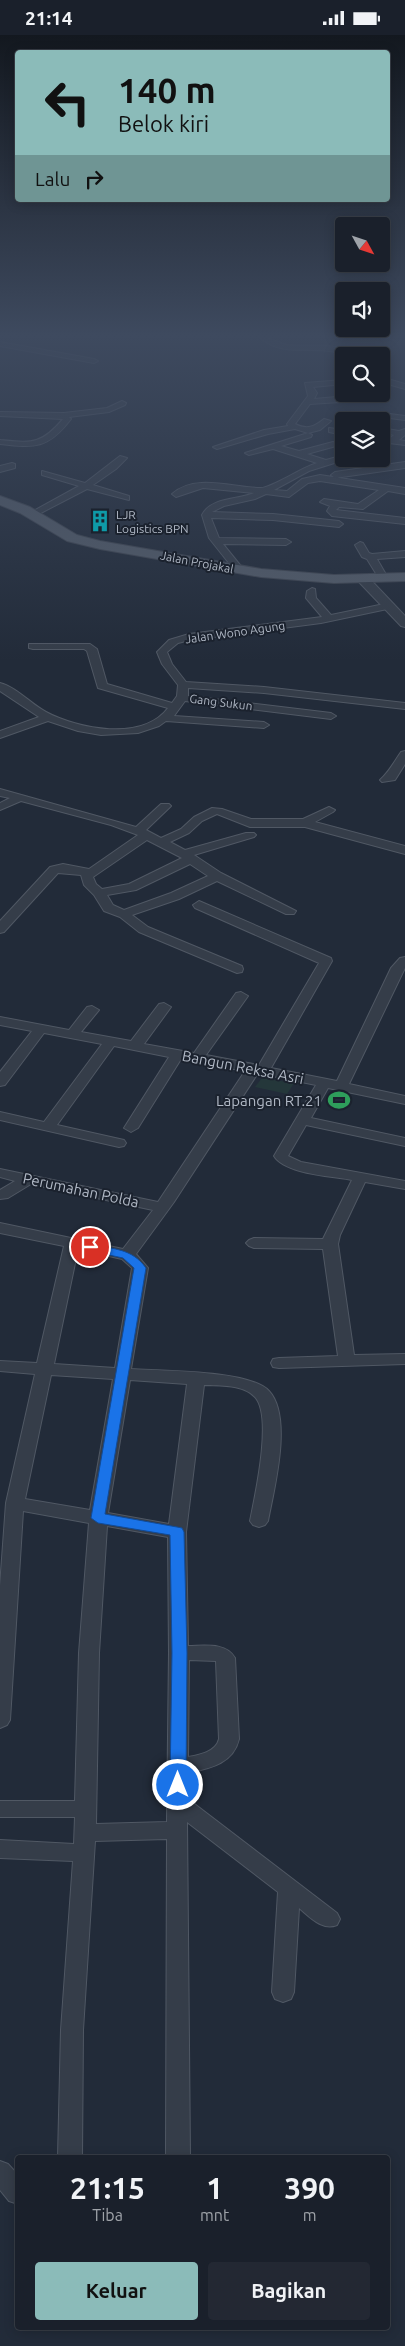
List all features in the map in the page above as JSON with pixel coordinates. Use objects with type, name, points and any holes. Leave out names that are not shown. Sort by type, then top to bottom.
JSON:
[{"type":"main road","name":"Jalan Projakal","points":[[0,501],[32,514],[72,538],[239,570],[321,579],[405,577]]},
{"type":"street","points":[[217,447],[221,446]]},
{"type":"street","points":[[249,453],[273,446],[300,453],[326,463]]},
{"type":"street","points":[[300,453],[326,446]]},
{"type":"street","points":[[32,514],[88,487],[108,474],[123,458]]},
{"type":"street","points":[[239,570],[216,541],[206,520],[208,511],[220,503],[252,497],[306,469],[335,460]]},
{"type":"street","points":[[176,494],[202,485],[286,495],[305,481],[405,465]]},
{"type":"street","points":[[0,469],[12,466]]},
{"type":"street","points":[[45,473],[126,498]]},
{"type":"street","points":[[320,478],[405,491]]},
{"type":"street","points":[[351,482],[324,502],[360,507],[384,489]]},
{"type":"street","points":[[336,504],[331,513],[405,521]]},
{"type":"street","points":[[206,520],[269,516],[314,519],[337,527],[348,516]]},
{"type":"street","points":[[206,520],[283,526]]},
{"type":"street","points":[[216,541],[286,542]]},
{"type":"street","points":[[360,545],[365,555],[371,557],[405,553]]},
{"type":"street","points":[[371,557],[383,578]]},
{"type":"street","points":[[363,579],[405,623]]},
{"type":"street","points":[[312,591],[311,598],[328,618]]},
{"type":"street","name":"Jalan Wono Agung","points":[[183,685],[166,664],[162,652],[167,645],[177,640],[389,607]]},
{"type":"street","name":"Gang Sukun","points":[[34,646],[86,646],[92,649],[102,686],[179,702],[260,707],[332,716]]},
{"type":"street","points":[[0,686],[48,717],[82,729],[118,733],[128,733],[150,727],[163,718],[179,702],[183,685],[264,690],[405,706]]},
{"type":"street","points":[[0,696],[12,693]]},
{"type":"street","points":[[0,735],[48,717]]},
{"type":"street","points":[[163,718],[264,725]]},
{"type":"street","points":[[386,780],[391,778],[405,754]]},
{"type":"street","points":[[0,791],[19,798],[115,823],[142,833],[187,857],[216,876],[290,911]]},
{"type":"street","points":[[0,807],[19,798]]},
{"type":"street","points":[[165,806],[142,833],[89,873],[87,880],[99,893],[108,908],[124,914],[131,923],[147,932],[181,944],[236,969]]},
{"type":"street","points":[[305,823],[329,810]]},
{"type":"street","points":[[161,842],[185,831],[195,821],[212,811],[218,811],[250,823],[305,823],[405,850]]},
{"type":"street","points":[[99,893],[132,887],[187,857],[250,835]]},
{"type":"street","points":[[0,929],[54,869],[63,868],[89,873]]},
{"type":"street","points":[[124,914],[175,896],[216,876]]},
{"type":"street","points":[[127,1255],[259,1069],[326,961],[199,905]]},
{"type":"street","points":[[341,1087],[397,968],[405,961]]},
{"type":"street","points":[[198,1058],[241,996]]},
{"type":"street","points":[[135,1046],[164,1007]]},
{"type":"street","points":[[72,1035],[92,1010]]},
{"type":"street","name":"Bangun Reksa Asri","points":[[0,1021],[110,1043],[259,1069],[405,1100]]},
{"type":"street","points":[[0,1082],[40,1029]]},
{"type":"street","points":[[48,1127],[110,1043]]},
{"type":"street","points":[[131,1128],[177,1054]]},
{"type":"street","points":[[324,1083],[281,1156],[282,1159],[290,1164],[405,1185]]},
{"type":"street","points":[[0,1116],[119,1143]]},
{"type":"street","points":[[302,1120],[405,1142]]},
{"type":"street","name":"Perumahan Polda","points":[[0,1173],[162,1207]]},
{"type":"street","points":[[347,1361],[330,1244],[332,1235],[360,1178]]},
{"type":"street","points":[[1,1195],[28,1179]]},
{"type":"street","points":[[0,1228],[127,1255],[134,1259],[140,1268],[98,1518],[89,1653],[86,1809],[72,2030],[70,2155]]},
{"type":"street","points":[[0,1720],[15,1503],[72,1243]]},
{"type":"street","points":[[254,1243],[330,1244]]},
{"type":"street","points":[[279,1363],[405,1359]]},
{"type":"street","points":[[0,1366],[196,1381],[228,1381],[248,1385],[264,1395],[268,1403],[271,1424],[270,1459],[260,1521]]},
{"type":"street","points":[[178,2155],[177,1830],[179,1653],[177,1532],[196,1381]]},
{"type":"street","points":[[15,1503],[177,1532]]},
{"type":"street","points":[[178,1768],[210,1759],[221,1753],[229,1744],[225,1658],[218,1653],[179,1653]]},
{"type":"street","points":[[178,1803],[329,1919]]},
{"type":"street","points":[[0,1809],[86,1809]]},
{"type":"street","points":[[0,1849],[84,1843],[177,1830]]},
{"type":"street","points":[[282,1992],[289,1889]]},
{"type":"street","points":[[0,2172],[15,2190]]},
{"type":"shaded area","name":"Lapangan RT.21","points":[[262,1078],[294,1083],[287,1094],[255,1087]]},
{"type":"place","name":"LJR Logistics BPN","points":[[100,521]]},
{"type":"place","name":"Lapangan RT.21","points":[[339,1100]]},
{"type":"route","points":[[90,1247],[127,1255],[138,1263],[140,1268],[98,1518],[177,1532],[179,1653],[178,1785]]}]
